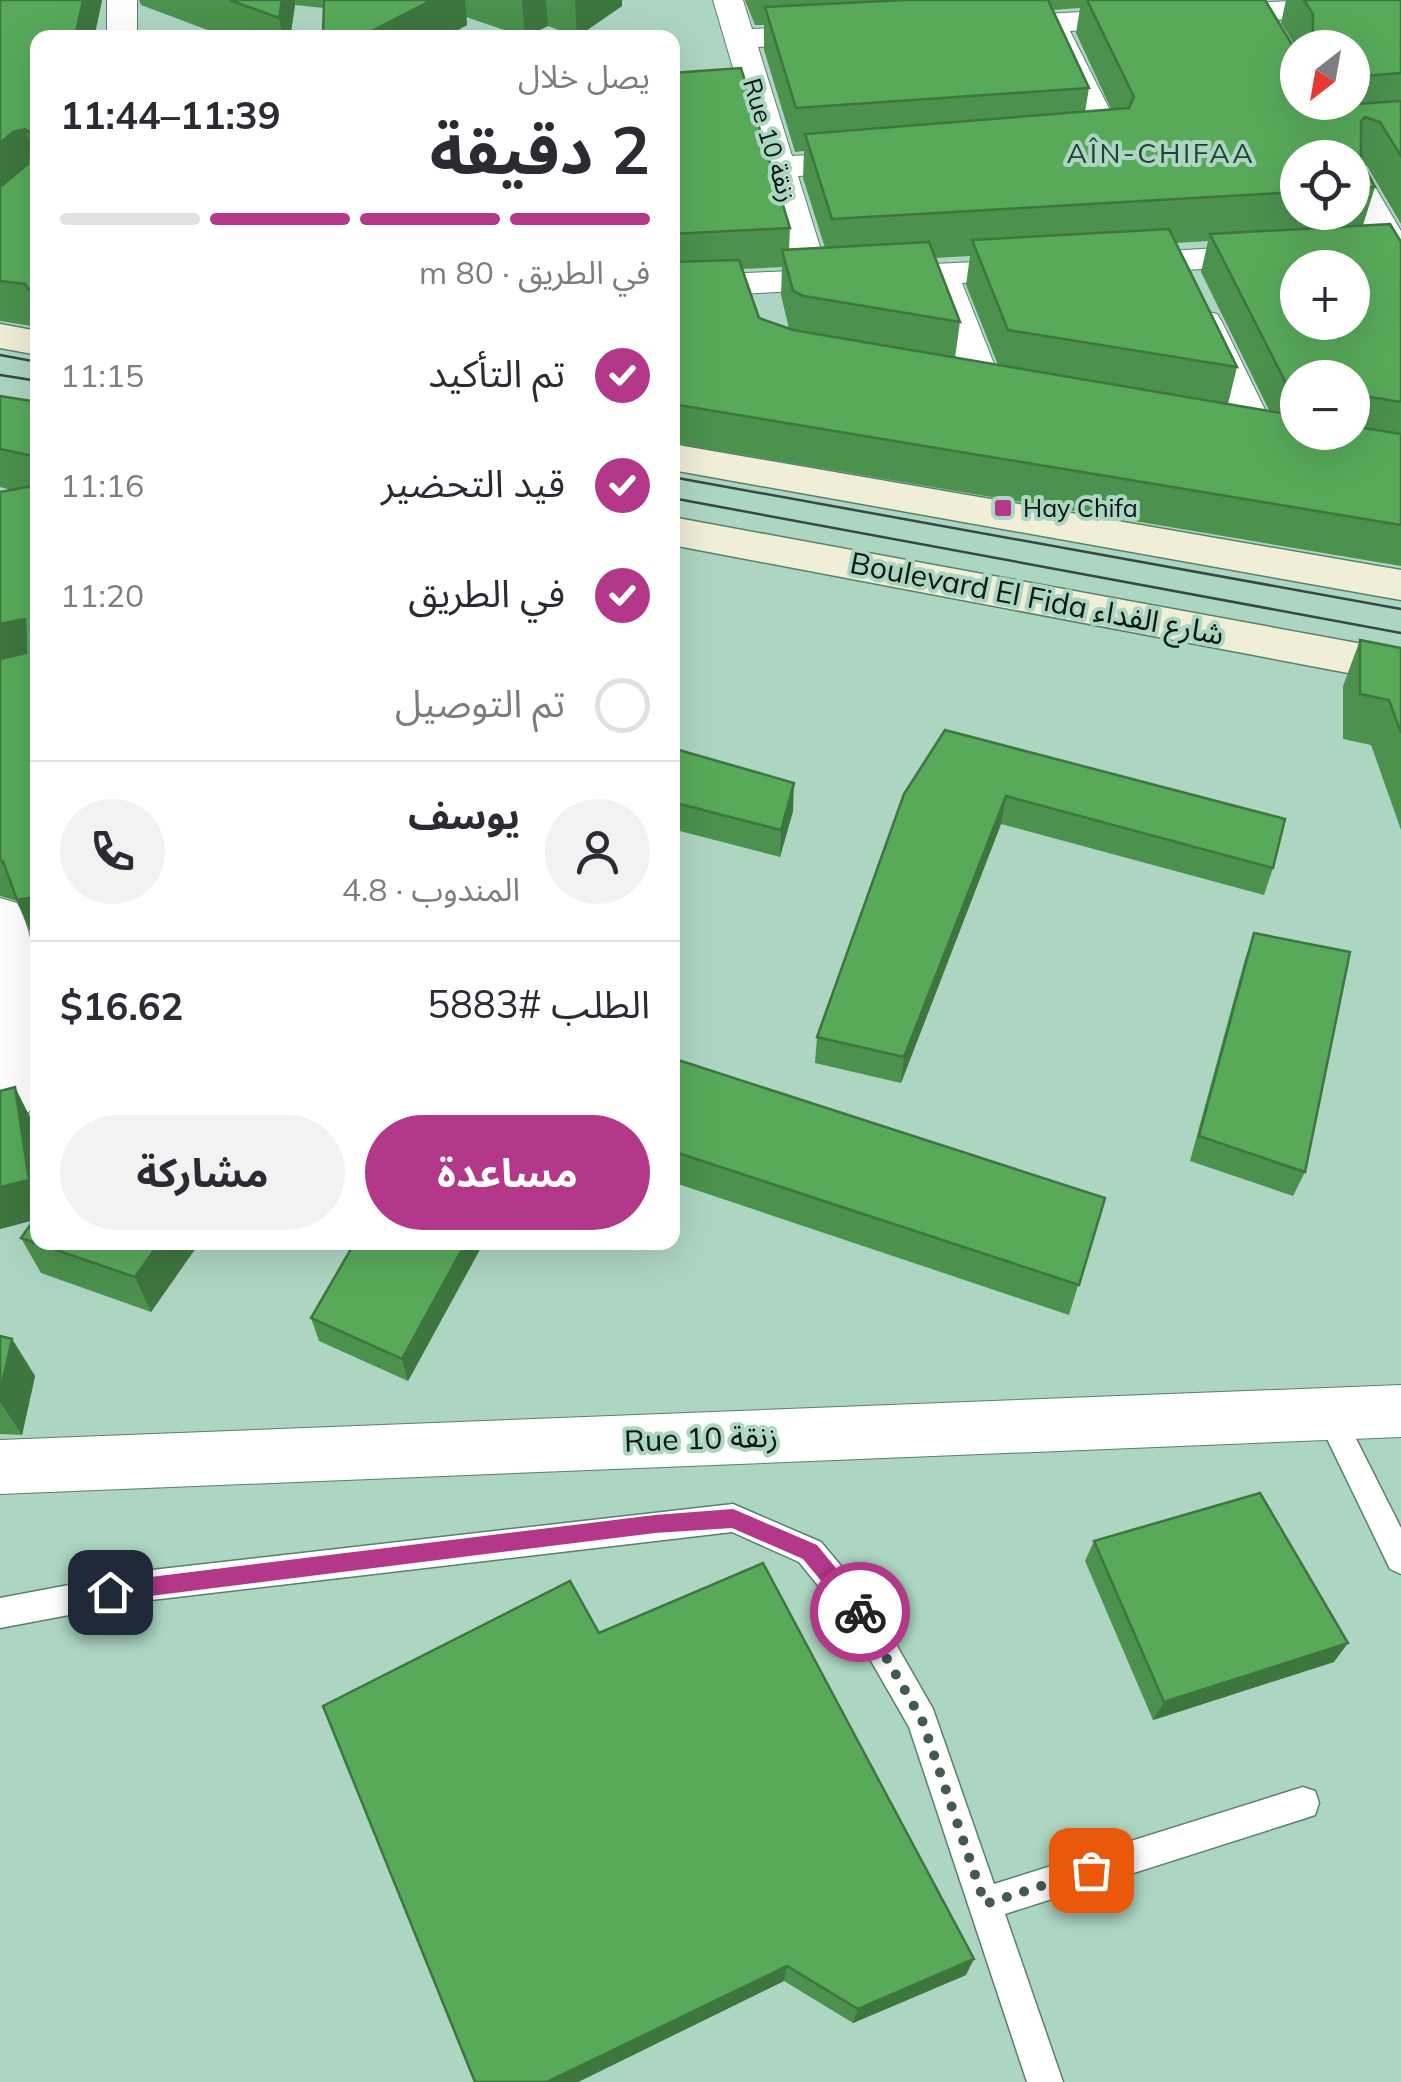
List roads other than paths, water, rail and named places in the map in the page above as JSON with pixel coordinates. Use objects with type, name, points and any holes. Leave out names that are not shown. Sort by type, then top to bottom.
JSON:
[{"type":"main road","points":[[0,336],[30,341]]},
{"type":"main road","points":[[680,458],[1401,585]]},
{"type":"main road","name":"Boulevard El Fida شارع الفداء","points":[[680,532],[1401,667]]},
{"type":"street","points":[[122,0],[122,30]]},
{"type":"street","name":"Rue 10 زنقة","points":[[728,0],[740,40],[737,86],[779,167],[813,279]]},
{"type":"street","points":[[955,28],[1401,4]]},
{"type":"street","points":[[1255,12],[1274,44]]},
{"type":"street","points":[[1044,150],[1100,146],[1108,138],[1052,22]]},
{"type":"street","points":[[740,40],[857,33]]},
{"type":"street","points":[[779,167],[911,158]]},
{"type":"street","points":[[680,287],[1398,252],[1370,205]]},
{"type":"street","points":[[1174,260],[1276,437],[1219,428]]},
{"type":"street","points":[[941,274],[984,389]]},
{"type":"street","points":[[756,283],[764,319]]},
{"type":"street","points":[[946,382],[1024,396]]},
{"type":"street","points":[[0,916],[26,1066],[22,1087],[0,1106]]},
{"type":"street","name":"Rue 10 زنقة","points":[[0,1467],[1401,1411]]},
{"type":"lane","points":[[1330,1414],[1401,1559]]},
{"type":"lane","points":[[0,1613],[142,1586],[635,1526],[733,1518],[810,1552],[862,1615],[922,1720],[1044,2082]]},
{"type":"lane","points":[[985,1904],[1304,1803]]},
{"type":"tram line","points":[[0,355],[30,361]]},
{"type":"tram line","points":[[0,375],[30,380]]},
{"type":"tram line","points":[[680,478],[1401,609]]},
{"type":"tram line","points":[[680,499],[1401,633]]},
{"type":"place","name":"Hay Chifa","points":[[1003,508]]},
{"type":"district","name":"AÎN-CHIFAA","points":[[1161,153]]}]
